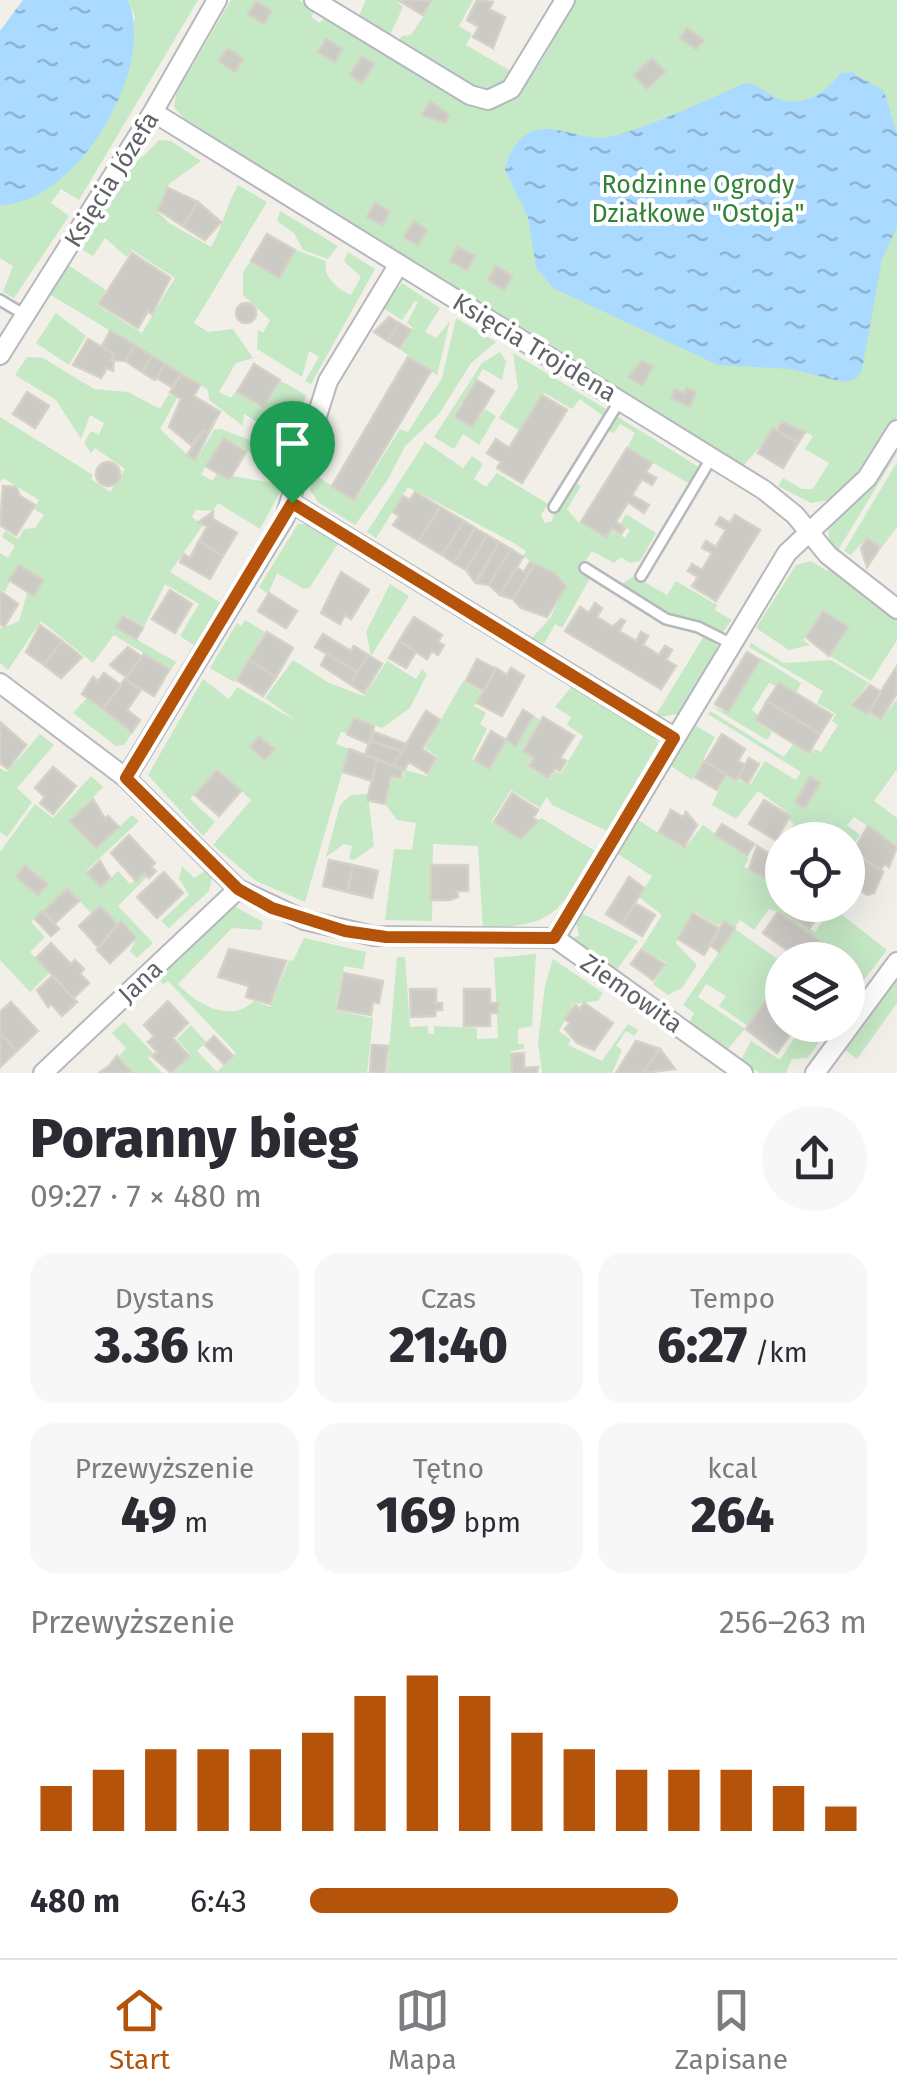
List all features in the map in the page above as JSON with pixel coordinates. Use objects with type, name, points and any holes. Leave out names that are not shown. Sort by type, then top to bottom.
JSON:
[{"type":"street","name":"Księcia Józefa","points":[[0,356],[153,112],[218,0]]},
{"type":"street","points":[[314,0],[470,95],[488,100],[506,95],[565,0]]},
{"type":"street","name":"Księcia Trojdena","points":[[153,112],[780,502],[828,556],[897,609]]},
{"type":"street","points":[[126,778],[292,503],[328,381],[399,264]]},
{"type":"street","points":[[554,938],[787,553],[807,530],[867,478],[897,430]]},
{"type":"street","points":[[292,503],[674,738]]},
{"type":"street","name":"Ziemowita","points":[[0,683],[126,778],[238,889],[306,920],[374,936],[423,940],[554,938],[743,1073]]},
{"type":"street","name":"Jana","points":[[43,1073],[238,889]]},
{"type":"street","points":[[814,1073],[897,962]]},
{"type":"lane","points":[[0,300],[25,315]]},
{"type":"lane","points":[[554,508],[620,399]]},
{"type":"lane","points":[[640,576],[712,457]]},
{"type":"lane","points":[[586,568],[666,619],[698,627],[732,644]]},
{"type":"green space","points":[[128,0],[198,0],[79,200],[61,189],[51,203],[69,216],[14,298],[3,292],[13,266],[0,258],[0,205],[57,182],[90,146],[115,107],[135,17]]},
{"type":"green space","name":"Rodzinne Ogrody Działkowe \"Ostoja\"","points":[[231,0],[299,0],[315,10],[311,17],[320,23],[326,16],[470,104],[489,106],[506,101],[534,73],[574,0],[897,0],[897,417],[858,477],[831,500],[811,503],[778,486],[783,478],[802,489],[813,489],[829,463],[805,449],[813,436],[782,422],[744,465],[185,120],[174,107],[176,94]]},
{"type":"green space","points":[[366,0],[395,0],[403,7],[389,37],[358,18]]},
{"type":"green space","points":[[434,0],[473,0],[459,26],[472,34],[466,45],[512,72],[502,85],[477,90],[398,42],[402,36],[411,35]]},
{"type":"green space","points":[[159,140],[171,141],[201,161],[169,184],[157,211],[169,223],[211,247],[238,185],[267,202],[194,323],[208,332],[233,329],[253,358],[236,363],[219,392],[231,398],[235,392],[263,409],[281,381],[306,395],[295,437],[276,433],[244,414],[243,426],[209,400],[208,390],[201,385],[49,294],[68,265],[106,290],[97,305],[142,333],[175,278],[132,250],[127,257],[105,238],[93,256],[79,248],[137,154],[143,157]]},
{"type":"green space","points":[[280,211],[338,246],[328,259],[303,250],[294,233],[277,221]]},
{"type":"green space","points":[[296,250],[326,261],[329,277],[351,295],[361,277],[344,261],[348,252],[375,269],[311,384],[305,381],[319,357],[309,351],[302,377],[257,349],[258,330],[263,333],[270,320],[243,295],[243,272],[250,262],[279,279]]},
{"type":"green space","points":[[402,283],[440,308],[425,332],[436,338],[450,321],[437,375],[401,350],[413,328],[407,323],[418,302],[402,320],[383,308]]},
{"type":"green space","points":[[56,313],[86,336],[69,365],[36,343]]},
{"type":"green space","points":[[456,318],[496,342],[471,363],[439,414],[405,446],[387,481],[355,525],[319,503],[310,490],[314,474],[355,501],[400,429],[408,432],[442,378]]},
{"type":"green space","points":[[500,352],[506,361],[502,380],[483,369],[453,416],[472,428],[485,409],[496,416],[479,445],[463,434],[454,449],[434,437],[482,363]]},
{"type":"green space","points":[[513,353],[606,409],[603,416],[580,399],[572,409],[544,393],[519,430],[499,418],[518,388]]},
{"type":"green space","points":[[27,357],[43,358],[94,389],[128,392],[160,409],[169,394],[177,398],[160,429],[195,462],[214,430],[221,429],[290,455],[286,473],[224,437],[201,474],[212,481],[217,474],[229,481],[232,476],[284,485],[260,529],[218,503],[213,511],[196,510],[192,517],[203,525],[170,572],[221,603],[195,646],[180,636],[199,604],[165,584],[144,627],[123,614],[115,627],[176,662],[171,670],[114,635],[93,663],[41,621],[8,670],[0,663],[0,629],[19,621],[27,593],[34,596],[44,580],[18,564],[5,592],[0,589],[0,553],[8,558],[15,546],[2,537],[5,531],[18,539],[24,529],[35,528],[44,515],[34,509],[39,500],[3,478],[0,482],[0,417],[93,475],[91,479],[110,492],[125,469],[95,448],[91,453],[84,443],[91,431],[99,435],[104,423],[90,415],[81,439],[56,400],[15,375]]},
{"type":"green space","points":[[618,417],[699,467],[690,484],[627,448],[635,433],[620,424],[614,433],[609,431]]},
{"type":"green space","points":[[425,442],[463,468],[472,456],[483,464],[474,479],[486,487],[497,473],[548,504],[541,515],[545,523],[552,521],[555,510],[559,511],[576,483],[581,486],[567,509],[577,521],[606,538],[612,530],[625,538],[630,530],[620,524],[626,514],[656,533],[640,561],[630,563],[621,557],[614,563],[592,551],[579,571],[590,578],[562,628],[555,624],[544,644],[532,638],[550,618],[567,584],[523,556],[526,551],[514,543],[408,487],[376,538],[367,532]]},
{"type":"green space","points":[[895,452],[837,552],[829,543],[828,525],[876,482]]},
{"type":"green space","points":[[897,462],[897,527],[882,547],[867,537],[851,555],[844,551]]},
{"type":"green space","points":[[298,524],[310,524],[339,542],[310,587],[304,589],[277,573],[268,594],[259,587]]},
{"type":"green space","points":[[811,561],[827,571],[831,568],[897,619],[897,640],[871,681],[830,656],[849,627],[822,610],[803,640],[810,645],[789,650],[756,628],[796,565]]},
{"type":"green space","points":[[634,576],[667,595],[676,581],[717,605],[715,610],[732,620],[722,633],[702,622],[676,619],[621,584]]},
{"type":"green space","points":[[390,584],[409,596],[371,656],[366,632]]},
{"type":"green space","points":[[245,620],[265,632],[234,682],[210,668],[237,623],[241,626]]},
{"type":"green space","points":[[704,636],[717,645],[716,655],[678,714],[659,717],[656,715]]},
{"type":"green space","points":[[751,643],[784,663],[831,660],[869,683],[851,704],[882,719],[897,699],[897,769],[874,801],[897,818],[897,845],[854,817],[850,822],[792,822],[791,815],[758,791],[736,819],[712,805],[726,775],[750,785],[765,761],[796,780],[801,772],[708,714],[710,711],[784,757],[793,744],[809,755],[814,749],[821,752],[838,725],[832,721],[836,714],[817,703],[823,691],[749,647]]},
{"type":"green space","points":[[761,658],[801,683],[796,693],[779,682],[776,686],[769,683],[752,710],[758,715],[755,721],[772,732],[767,740],[712,707],[729,713]]},
{"type":"green space","points":[[293,660],[329,683],[364,696],[387,661],[416,679],[422,669],[427,674],[410,708],[382,728],[354,717],[347,733],[341,732],[336,744],[349,749],[305,902],[256,881],[213,845],[251,800],[217,768],[190,799],[215,822],[203,836],[148,775],[203,679],[229,699],[237,687],[298,722],[265,698]]},
{"type":"green space","points":[[463,681],[482,692],[474,706],[486,713],[480,724],[487,729],[472,759],[490,769],[506,741],[517,746],[534,716],[540,720],[522,750],[532,758],[527,767],[549,780],[555,771],[561,774],[583,736],[567,725],[571,717],[555,707],[572,686],[655,737],[658,744],[607,831],[552,805],[547,797],[540,808],[511,790],[491,822],[520,840],[541,818],[595,851],[553,912],[527,924],[483,929],[478,846],[433,844],[432,921],[385,920],[394,849],[412,850],[416,823],[397,820],[386,805],[392,778],[402,780],[405,770],[427,776],[438,757],[425,748]]},
{"type":"green space","points":[[87,698],[132,733],[124,745],[116,746],[73,713]]},
{"type":"green space","points":[[696,726],[715,737],[692,780],[671,766]]},
{"type":"green space","points":[[40,734],[54,745],[17,788],[32,802],[7,837],[0,832],[0,768],[7,772]]},
{"type":"green space","points":[[91,776],[103,787],[69,821],[95,849],[132,815],[139,821],[86,871],[101,888],[118,871],[130,884],[144,874],[147,877],[118,906],[153,943],[137,958],[130,951],[137,938],[121,920],[117,923],[100,905],[91,913],[67,888],[31,922],[45,937],[30,952],[49,973],[30,992],[0,960],[0,852],[35,804],[53,818]]},
{"type":"green space","points":[[368,794],[374,846],[354,860],[349,859],[352,846],[344,844],[326,857],[340,805],[351,795]]},
{"type":"green space","points":[[638,820],[684,849],[703,825],[749,858],[744,867],[765,880],[765,915],[754,930],[740,920],[735,927],[724,920],[719,926],[693,911],[676,943],[697,965],[682,988],[668,995],[653,984],[667,963],[641,949],[662,915],[639,897],[652,876],[618,854]]},
{"type":"green space","points":[[182,866],[194,878],[205,871],[212,877],[209,891],[169,928],[161,921],[189,895],[179,878]]},
{"type":"green space","points":[[234,906],[263,922],[261,930],[232,928],[178,984],[214,1009],[235,1011],[254,1001],[270,1007],[289,960],[293,961],[304,938],[366,952],[363,969],[344,966],[335,1010],[373,1018],[367,1073],[173,1073],[191,1055],[177,1039],[191,1025],[206,1042],[197,1051],[217,1072],[236,1053],[168,981],[163,984],[159,979]]},
{"type":"green space","points":[[581,913],[638,941],[615,972],[573,937],[579,936],[576,921]]},
{"type":"green space","points":[[793,922],[815,932],[822,922],[851,922],[887,950],[865,978],[865,942],[822,942]]},
{"type":"green space","points":[[735,929],[765,950],[765,1001],[748,1026],[719,1006],[726,996],[706,984],[698,997],[745,1029],[727,1050],[689,1023],[694,1013],[683,1005]]},
{"type":"green space","points":[[536,954],[532,1026],[518,1029],[518,1044],[524,1044],[524,1049],[511,1051],[512,1073],[387,1073],[397,957],[405,957],[410,1027],[428,1026],[428,1034],[434,1034],[434,1026],[477,1028],[477,1039],[498,1038],[494,958]]},
{"type":"green space","points":[[553,959],[603,993],[598,1001],[573,1004],[559,1031],[571,1040],[568,1045],[602,1061],[628,1024],[638,1030],[634,1036],[626,1031],[616,1046],[622,1050],[612,1073],[542,1073],[538,1042],[545,985]]},
{"type":"green space","points":[[897,976],[897,1003],[857,1059],[843,1048],[848,1042],[865,1042],[865,1019]]},
{"type":"green space","points":[[124,1022],[153,1053],[148,1058],[162,1073],[135,1073],[119,1056],[126,1048],[112,1033]]},
{"type":"green space","points":[[751,1041],[780,1060],[792,1042],[819,1042],[808,1058],[792,1059],[786,1073],[759,1073],[741,1060]]},
{"type":"water","points":[[23,0],[128,0],[134,28],[131,61],[121,94],[104,128],[82,158],[57,182],[29,199],[0,205],[0,31]]},
{"type":"water","points":[[851,72],[884,91],[897,134],[897,227],[882,259],[862,370],[856,379],[843,382],[791,369],[718,365],[553,288],[536,267],[528,217],[505,170],[512,151],[525,135],[545,129],[598,138],[621,134],[745,83],[794,102],[820,93],[841,73]]},
{"type":"building","points":[[398,0],[432,0],[423,15]]},
{"type":"building","points":[[477,0],[493,2],[489,9],[505,17],[493,48],[473,37],[479,27],[467,20]]},
{"type":"building","points":[[256,1],[271,11],[264,24],[248,14]]},
{"type":"building","points":[[687,28],[704,40],[696,49],[680,38]]},
{"type":"building","points":[[326,39],[342,49],[335,62],[318,52]]},
{"type":"building","points":[[228,48],[243,59],[235,72],[219,61]]},
{"type":"building","points":[[362,56],[374,64],[362,83],[350,75]]},
{"type":"building","points":[[652,58],[665,72],[647,89],[634,75]]},
{"type":"building","points":[[430,101],[449,115],[445,123],[422,115]]},
{"type":"building","points":[[168,188],[198,202],[183,226],[158,210]]},
{"type":"building","points":[[198,202],[221,222],[205,240],[183,226]]},
{"type":"building","points":[[375,203],[390,212],[382,225],[367,217]]},
{"type":"building","points":[[414,221],[427,230],[418,245],[404,237]]},
{"type":"building","points":[[267,234],[295,250],[279,278],[251,261]]},
{"type":"building","points":[[458,247],[475,256],[467,270],[450,261]]},
{"type":"building","points":[[132,253],[170,278],[152,314],[148,311],[138,328],[99,304]]},
{"type":"building","points":[[496,266],[512,276],[504,290],[488,280]]},
{"type":"building","points":[[242,303],[250,303],[256,313],[250,323],[242,323],[236,317],[236,309]]},
{"type":"building","points":[[389,317],[399,323],[388,341],[374,332]]},
{"type":"building","points":[[399,323],[411,330],[400,348],[388,341]]},
{"type":"building","points":[[110,331],[135,345],[126,361],[111,360],[114,354],[102,346]]},
{"type":"building","points":[[88,339],[114,354],[113,371],[107,368],[101,378],[73,365]]},
{"type":"building","points":[[135,345],[152,356],[142,372],[126,361]]},
{"type":"building","points":[[152,356],[165,364],[155,380],[142,372]]},
{"type":"building","points":[[408,357],[431,371],[354,500],[332,486]]},
{"type":"building","points":[[642,361],[653,366],[643,385],[628,377]]},
{"type":"building","points":[[165,364],[181,374],[173,388],[157,378]]},
{"type":"building","points":[[254,364],[280,380],[263,407],[237,392]]},
{"type":"building","points":[[181,374],[200,385],[194,396],[220,412],[208,432],[204,430],[191,445],[169,427],[181,399],[170,392]]},
{"type":"building","points":[[477,380],[494,391],[472,427],[455,416]]},
{"type":"building","points":[[687,388],[696,392],[690,407],[671,398],[675,389],[684,393]]},
{"type":"building","points":[[27,392],[49,406],[35,428],[13,414]]},
{"type":"building","points":[[542,395],[567,410],[522,483],[497,468],[501,462],[487,453],[496,439],[509,448]]},
{"type":"building","points":[[218,415],[195,460],[187,455],[204,430],[208,432]]},
{"type":"building","points":[[782,422],[805,432],[798,443],[777,430]]},
{"type":"building","points":[[773,428],[798,443],[783,468],[758,453]]},
{"type":"building","points":[[224,438],[246,452],[229,480],[206,466]]},
{"type":"building","points":[[627,448],[652,463],[646,472],[656,478],[652,485],[642,479],[632,495],[649,505],[644,513],[628,502],[616,522],[625,528],[621,534],[612,528],[606,537],[581,522]]},
{"type":"building","points":[[108,462],[117,465],[117,483],[108,486],[99,483],[96,474],[99,465]]},
{"type":"building","points":[[3,486],[16,487],[20,496],[35,505],[16,535],[0,525]]},
{"type":"building","points":[[415,492],[440,507],[419,541],[393,525],[399,516],[393,512],[403,496],[410,500]]},
{"type":"building","points":[[440,507],[464,521],[442,555],[419,541]]},
{"type":"building","points":[[213,512],[213,519],[237,533],[223,556],[199,541],[207,527],[199,522]]},
{"type":"building","points":[[735,515],[760,530],[716,601],[692,586],[698,577],[688,571],[692,564],[702,570],[712,553],[702,548],[706,541],[716,547],[726,530],[716,524],[720,517],[730,523]]},
{"type":"building","points":[[464,521],[475,528],[454,563],[442,555]]},
{"type":"building","points":[[475,528],[487,535],[466,570],[454,563]]},
{"type":"building","points":[[487,535],[499,542],[475,582],[466,570]]},
{"type":"building","points":[[867,538],[880,547],[867,567],[861,548]]},
{"type":"building","points":[[199,541],[223,556],[210,579],[180,562],[184,554],[190,558]]},
{"type":"building","points":[[499,542],[511,549],[489,585],[477,583]]},
{"type":"building","points":[[511,549],[523,557],[500,595],[489,585]]},
{"type":"building","points":[[530,562],[534,565],[513,599],[500,595],[516,567],[524,572]]},
{"type":"building","points":[[534,564],[554,573],[566,586],[547,617],[521,608],[513,599]]},
{"type":"building","points":[[19,565],[43,580],[34,596],[9,580]]},
{"type":"building","points":[[341,572],[369,590],[351,619],[345,615],[340,624],[321,613]]},
{"type":"building","points":[[170,590],[192,604],[175,633],[152,619]]},
{"type":"building","points":[[0,591],[18,604],[4,627],[0,624]]},
{"type":"building","points":[[269,593],[297,611],[286,628],[258,611]]},
{"type":"building","points":[[595,603],[602,608],[597,617],[613,627],[621,619],[625,621],[619,631],[636,641],[641,632],[648,636],[643,645],[659,655],[665,646],[672,650],[666,660],[676,666],[661,689],[565,631],[580,607],[589,613]]},
{"type":"building","points":[[823,611],[848,627],[829,656],[806,637]]},
{"type":"building","points":[[123,616],[143,628],[136,639],[116,627]]},
{"type":"building","points":[[414,617],[442,635],[438,642],[444,645],[438,655],[432,651],[427,659],[399,641]]},
{"type":"building","points":[[40,625],[62,641],[44,665],[26,652]]},
{"type":"building","points":[[267,632],[293,648],[276,677],[249,660]]},
{"type":"building","points":[[323,634],[351,651],[354,646],[368,655],[358,672],[315,647]]},
{"type":"building","points":[[62,641],[82,657],[61,678],[44,665]]},
{"type":"building","points":[[399,641],[416,652],[406,668],[389,658]]},
{"type":"building","points":[[128,647],[142,657],[126,677],[110,665]]},
{"type":"building","points":[[747,652],[760,660],[728,712],[715,704]]},
{"type":"building","points":[[144,654],[169,670],[154,696],[125,679]]},
{"type":"building","points":[[327,654],[358,672],[350,684],[321,665]]},
{"type":"building","points":[[368,655],[382,664],[364,693],[350,684]]},
{"type":"building","points":[[477,659],[496,669],[484,691],[466,681]]},
{"type":"building","points":[[249,660],[276,677],[263,696],[237,680]]},
{"type":"building","points":[[897,666],[897,693],[881,719],[869,711]]},
{"type":"building","points":[[496,668],[507,675],[511,668],[524,676],[502,716],[477,703]]},
{"type":"building","points":[[104,673],[121,685],[103,709],[82,694],[93,677],[98,681]]},
{"type":"building","points":[[125,679],[140,691],[127,710],[140,720],[132,732],[103,709]]},
{"type":"building","points":[[779,683],[832,715],[820,734],[767,701]]},
{"type":"building","points":[[870,685],[881,692],[867,714],[852,705]]},
{"type":"building","points":[[767,701],[820,734],[809,753],[756,720]]},
{"type":"building","points":[[523,710],[533,716],[516,746],[506,740]]},
{"type":"building","points":[[426,711],[440,720],[422,749],[436,758],[427,773],[409,762],[404,770],[393,766]]},
{"type":"building","points":[[543,717],[574,736],[560,758],[566,761],[560,771],[555,768],[548,778],[529,766],[534,758],[523,751]]},
{"type":"building","points":[[354,718],[374,726],[369,744],[347,734]]},
{"type":"building","points":[[0,722],[26,745],[8,769],[0,763]]},
{"type":"building","points":[[491,731],[506,740],[489,769],[475,760]]},
{"type":"building","points":[[374,732],[406,744],[402,751],[370,741]]},
{"type":"building","points":[[722,734],[745,749],[738,761],[745,765],[736,780],[705,762]]},
{"type":"building","points":[[259,737],[274,749],[265,760],[250,747]]},
{"type":"building","points":[[370,741],[402,751],[393,766],[365,755]]},
{"type":"building","points":[[349,749],[377,759],[372,781],[343,772]]},
{"type":"building","points":[[749,758],[759,764],[748,783],[738,777]]},
{"type":"building","points":[[377,759],[402,769],[401,778],[391,776],[385,804],[367,800]]},
{"type":"building","points":[[704,761],[726,774],[717,790],[695,777]]},
{"type":"building","points":[[53,767],[76,786],[53,814],[40,803],[45,797],[35,788]]},
{"type":"building","points":[[217,770],[241,791],[219,816],[195,795]]},
{"type":"building","points":[[810,777],[820,783],[805,808],[795,802]]},
{"type":"building","points":[[512,793],[538,810],[533,818],[538,821],[520,839],[494,822]]},
{"type":"building","points":[[93,799],[105,819],[108,816],[119,827],[96,848],[70,821]]},
{"type":"building","points":[[764,800],[790,816],[786,822],[765,822],[765,833],[749,824]]},
{"type":"building","points":[[671,810],[683,817],[686,812],[697,825],[684,847],[659,832]]},
{"type":"building","points":[[722,824],[754,844],[747,855],[715,835]]},
{"type":"building","points":[[868,826],[897,847],[889,867],[885,864],[880,870],[865,859]]},
{"type":"building","points":[[129,835],[155,863],[151,867],[156,871],[149,878],[144,873],[136,881],[111,853]]},
{"type":"building","points":[[757,846],[765,851],[765,878],[749,869]]},
{"type":"building","points":[[865,859],[883,872],[874,893],[867,895]]},
{"type":"building","points":[[329,860],[353,865],[347,892],[323,886]]},
{"type":"building","points":[[100,861],[110,878],[101,887],[87,873]]},
{"type":"building","points":[[353,865],[378,871],[372,898],[347,892]]},
{"type":"building","points":[[431,865],[468,865],[468,891],[457,891],[458,897],[450,900],[431,900]]},
{"type":"building","points":[[25,866],[47,884],[38,895],[16,877]]},
{"type":"building","points":[[164,872],[183,893],[157,918],[137,897]]},
{"type":"building","points":[[629,877],[644,888],[622,924],[606,914]]},
{"type":"building","points":[[67,889],[79,901],[55,923],[44,911]]},
{"type":"building","points":[[635,903],[655,915],[642,936],[622,924]]},
{"type":"building","points":[[100,906],[117,924],[99,948],[79,926]]},
{"type":"building","points":[[42,911],[59,929],[51,936],[35,919]]},
{"type":"building","points":[[693,913],[720,929],[704,955],[678,939]]},
{"type":"building","points":[[121,921],[136,938],[110,963],[97,950]]},
{"type":"building","points":[[724,921],[735,928],[719,952],[710,945]]},
{"type":"building","points":[[771,922],[792,922],[820,942],[776,942],[763,933]]},
{"type":"building","points":[[51,943],[71,964],[75,960],[84,969],[80,974],[89,983],[74,998],[36,958]]},
{"type":"building","points":[[229,949],[286,961],[270,1004],[246,997],[249,986],[218,977]]},
{"type":"building","points":[[641,950],[665,964],[653,980],[631,964]]},
{"type":"building","points":[[344,973],[383,981],[379,1003],[373,1002],[371,1015],[337,1009]]},
{"type":"building","points":[[52,976],[77,1002],[62,1016],[51,1004],[48,1007],[37,990]]},
{"type":"building","points":[[410,989],[436,989],[436,1003],[442,1003],[442,1010],[436,1010],[435,1016],[411,1017]]},
{"type":"building","points":[[464,989],[490,989],[490,1003],[498,1003],[498,1013],[490,1013],[490,1026],[464,1026]]},
{"type":"building","points":[[168,1001],[188,1023],[173,1038],[189,1056],[171,1073],[152,1056],[157,1052],[148,1042],[154,1036],[144,1025]]},
{"type":"building","points":[[11,1002],[38,1031],[17,1051],[0,1033],[0,1012]]},
{"type":"building","points":[[765,1002],[765,1042],[785,1042],[777,1053],[746,1029]]},
{"type":"building","points":[[584,1003],[613,1023],[594,1050],[577,1043],[565,1029],[570,1023],[565,1019],[575,1005],[580,1009]]},
{"type":"building","points":[[0,1033],[17,1051],[0,1067]]},
{"type":"building","points":[[214,1036],[233,1056],[224,1064],[205,1045]]},
{"type":"building","points":[[636,1041],[660,1049],[643,1073],[616,1073]]},
{"type":"building","points":[[372,1045],[388,1046],[385,1073],[370,1073]]},
{"type":"building","points":[[660,1049],[675,1069],[643,1073]]},
{"type":"building","points":[[524,1053],[524,1068],[538,1067],[537,1073],[512,1073],[511,1054]]},
{"type":"building","points":[[117,1056],[133,1073],[99,1073],[109,1066]]},
{"type":"route","points":[[292,503],[674,738],[554,938],[386,937],[345,931],[272,908],[238,889],[126,778],[292,503]]}]
